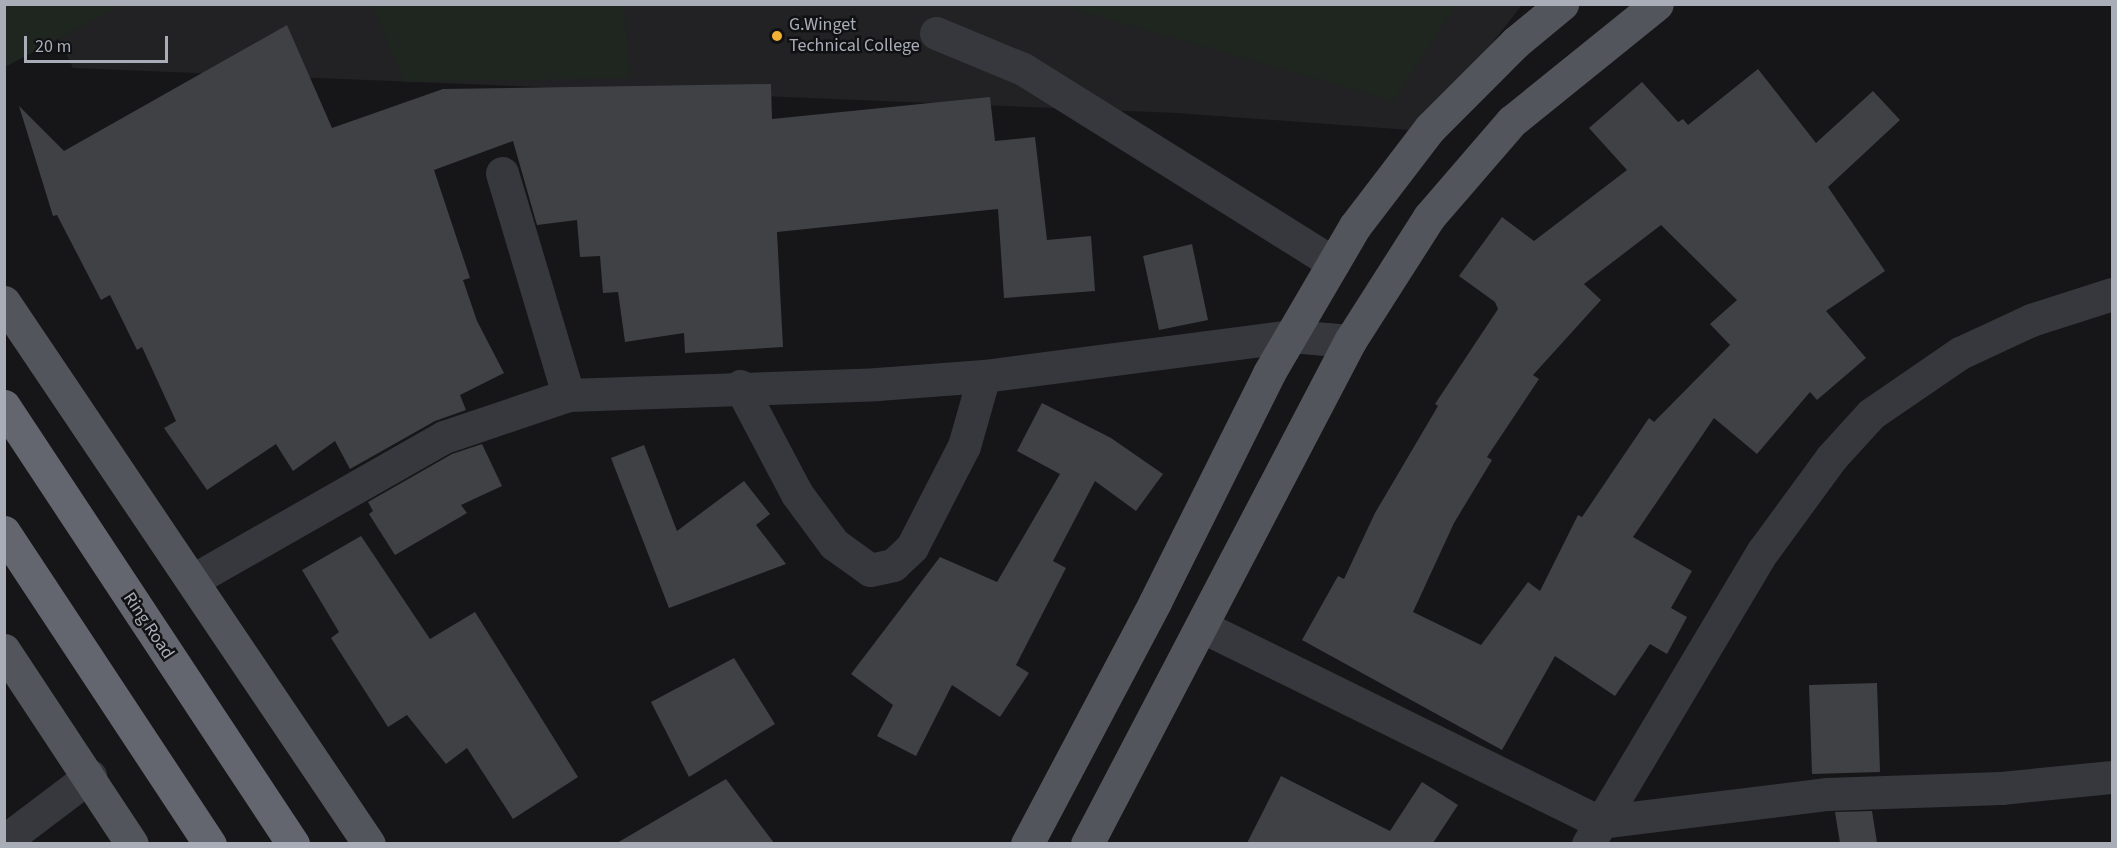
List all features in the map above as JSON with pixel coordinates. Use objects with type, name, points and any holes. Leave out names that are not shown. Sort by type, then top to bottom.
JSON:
[{"type":"highway","name":"Ring Road","points":[[4,406],[294,843]]},
{"type":"highway","points":[[4,532],[210,843]]},
{"type":"main road","points":[[1027,843],[1290,336],[1333,263],[1430,128],[1516,42],[1562,4]]},
{"type":"main road","points":[[1087,843],[1350,341],[1422,226],[1470,165],[1572,68],[1657,4]]},
{"type":"main road","points":[[4,302],[369,843]]},
{"type":"main road","points":[[4,650],[90,776],[132,843]]},
{"type":"street","points":[[936,33],[1023,69],[1333,263]]},
{"type":"street","points":[[502,173],[568,395]]},
{"type":"street","points":[[1594,833],[1763,551],[1831,458],[1871,414],[1960,353],[2031,320],[2112,294]]},
{"type":"street","points":[[193,580],[444,437],[568,395],[984,376],[1290,336],[1350,341]]},
{"type":"street","points":[[740,386],[797,494],[834,544],[870,570],[893,565],[912,547],[964,446],[984,376]]},
{"type":"street","points":[[1201,626],[1594,833],[1827,794],[2001,788],[2112,777]]},
{"type":"street","points":[[4,842],[90,776]]},
{"type":"shaded area","points":[[5,4],[123,4],[123,5],[5,67]]},
{"type":"shaded area","points":[[1456,4],[1393,101],[1059,5]]},
{"type":"shaded area","name":"G.Winget Technical College","points":[[42,5],[1522,5],[1423,131],[1176,113],[73,68]]},
{"type":"shaded area","points":[[372,5],[624,5],[630,78],[404,82]]},
{"type":"building","points":[[287,25],[332,128],[443,89],[771,84],[772,119],[990,97],[995,141],[1035,137],[1047,240],[1091,236],[1095,291],[1004,298],[998,209],[777,232],[783,347],[685,353],[684,333],[625,342],[618,292],[603,293],[600,256],[580,257],[577,220],[537,225],[513,141],[434,170],[470,278],[463,280],[477,321],[504,373],[460,395],[466,410],[435,421],[350,469],[335,441],[293,471],[276,444],[207,490],[164,428],[176,421],[142,347],[137,350],[110,295],[101,300],[57,215],[53,216],[19,106],[64,151]]},
{"type":"building","points":[[1758,69],[1816,143],[1873,91],[1900,120],[1828,187],[1885,271],[1826,311],[1866,358],[1817,400],[1810,392],[1757,454],[1714,418],[1633,537],[1692,571],[1671,608],[1687,617],[1667,654],[1650,644],[1615,696],[1555,656],[1502,750],[1302,640],[1338,576],[1344,579],[1375,513],[1438,406],[1435,404],[1498,309],[1495,302],[1459,276],[1502,217],[1534,241],[1627,170],[1589,128],[1642,82],[1678,122],[1683,119],[1688,125]],"holes":[[[1661,225],[1737,300],[1710,324],[1730,345],[1654,422],[1649,418],[1582,517],[1578,515],[1540,591],[1528,582],[1481,645],[1413,612],[1454,523],[1492,460],[1487,457],[1539,379],[1533,375],[1601,300],[1584,284]]]},
{"type":"building","points":[[1192,244],[1208,320],[1159,330],[1143,256]]},
{"type":"building","points":[[1042,403],[1111,438],[1163,474],[1136,511],[1095,481],[1053,561],[1066,568],[1016,665],[1029,673],[1000,717],[952,685],[916,756],[877,736],[893,705],[851,674],[940,557],[997,582],[1060,474],[1017,451]]},
{"type":"building","points":[[482,444],[502,486],[461,505],[467,513],[395,555],[369,514],[373,511],[368,502],[452,454]]},
{"type":"building","points":[[644,445],[677,531],[744,481],[770,514],[756,525],[786,564],[669,608],[611,458]]},
{"type":"building","points":[[361,536],[430,639],[475,612],[578,777],[513,819],[467,748],[446,764],[407,715],[388,727],[331,638],[339,632],[302,570]]},
{"type":"building","points":[[734,658],[775,724],[689,777],[651,702]]},
{"type":"building","points":[[1877,683],[1880,772],[1812,774],[1809,685]]},
{"type":"building","points":[[1281,776],[1390,831],[1422,782],[1458,805],[1433,843],[1247,843]]},
{"type":"building","points":[[726,779],[774,843],[617,843]]},
{"type":"building","points":[[1872,811],[1877,843],[1840,843],[1835,812]]},
{"type":"place","name":"G.Winget Technical College","points":[[777,36]]}]
